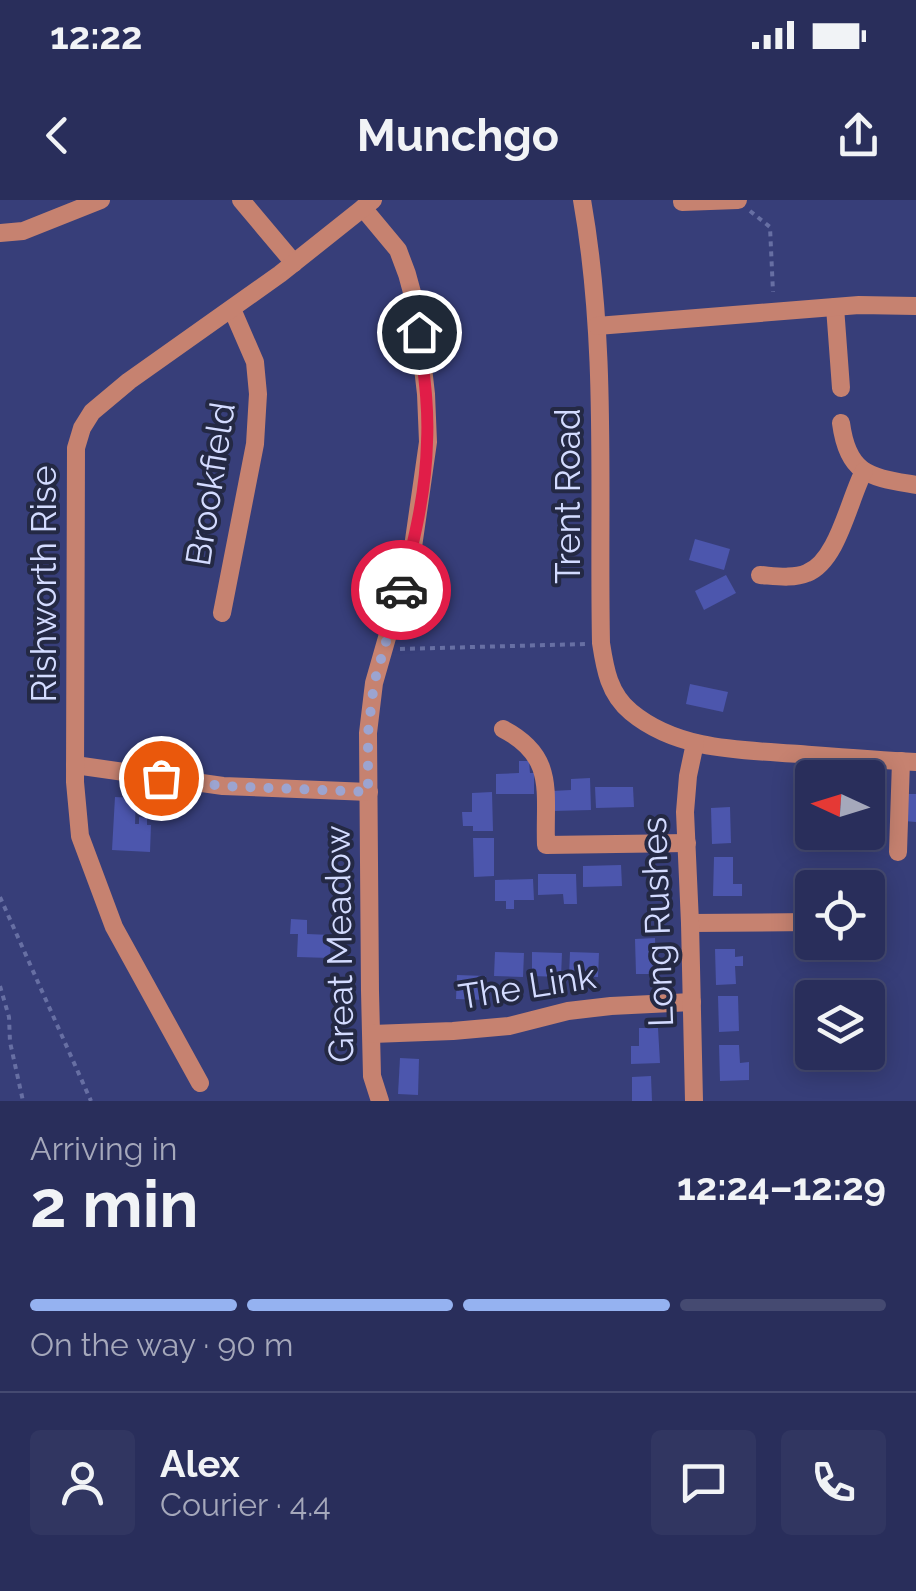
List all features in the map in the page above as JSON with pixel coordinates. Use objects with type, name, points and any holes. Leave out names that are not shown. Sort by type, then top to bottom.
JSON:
[{"type":"street","points":[[241,200],[294,263]]},
{"type":"street","name":"Trent Road","points":[[582,200],[590,243],[600,362],[600,643],[606,678],[629,711],[665,734],[695,743],[908,762]]},
{"type":"street","points":[[682,202],[738,200]]},
{"type":"street","points":[[0,233],[23,230],[94,201]]},
{"type":"street","name":"Rishworth Rise","points":[[200,1083],[114,927],[80,836],[75,766],[76,448],[92,412],[129,381],[294,263],[368,204]]},
{"type":"street","name":"Great Meadow","points":[[368,204],[398,250],[416,306],[428,442],[413,547],[374,683],[370,716],[372,1076],[380,1101]]},
{"type":"street","points":[[597,326],[859,305],[916,306]]},
{"type":"street","points":[[835,307],[840,388]]},
{"type":"street","name":"Brookfield","points":[[222,613],[255,444],[258,394],[255,362],[232,308]]},
{"type":"street","points":[[841,423],[852,459],[870,477],[916,485]]},
{"type":"street","points":[[760,575],[807,574],[825,562],[864,471]]},
{"type":"street","points":[[503,728],[534,751],[541,762],[546,845],[687,843]]},
{"type":"street","name":"Long Rushes","points":[[694,1101],[686,794],[695,743]]},
{"type":"street","points":[[898,852],[908,762]]},
{"type":"street","points":[[75,766],[223,786],[368,792]]},
{"type":"street","points":[[690,924],[795,922]]},
{"type":"street","name":"The Link","points":[[372,1034],[453,1032],[509,1026],[583,1009],[692,1002]]},
{"type":"path","points":[[738,200],[770,228],[774,312]]},
{"type":"path","points":[[384,649],[600,643]]},
{"type":"path","points":[[0,897],[91,1101]]},
{"type":"path","points":[[0,986],[23,1101]]},
{"type":"building","points":[[695,539],[730,549],[724,570],[689,560]]},
{"type":"building","points":[[726,575],[736,593],[704,610],[695,591]]},
{"type":"building","points":[[690,684],[728,692],[723,712],[686,704]]},
{"type":"building","points":[[519,761],[529,761],[530,773],[534,773],[534,794],[496,794],[496,774],[519,773]]},
{"type":"building","points":[[590,778],[591,810],[552,811],[552,791],[571,790],[571,779]]},
{"type":"building","points":[[595,787],[633,787],[634,807],[596,808]]},
{"type":"building","points":[[492,792],[493,831],[473,831],[473,826],[463,826],[462,812],[472,812],[472,793]]},
{"type":"building","points":[[905,794],[916,794],[916,822],[904,821]]},
{"type":"building","points":[[115,797],[136,798],[135,824],[139,824],[139,817],[147,818],[147,825],[151,825],[150,852],[112,850]]},
{"type":"building","points":[[730,807],[731,843],[712,844],[711,808]]},
{"type":"building","points":[[473,838],[494,838],[494,876],[474,877]]},
{"type":"building","points":[[714,857],[733,857],[733,884],[742,884],[742,896],[713,896]]},
{"type":"building","points":[[621,865],[622,886],[583,887],[583,866]]},
{"type":"building","points":[[538,874],[576,874],[577,904],[564,904],[563,894],[538,895]]},
{"type":"building","points":[[533,879],[534,900],[514,900],[514,909],[506,909],[506,901],[495,901],[495,880]]},
{"type":"building","points":[[291,919],[307,920],[307,934],[331,935],[330,958],[297,957],[298,934],[290,934]]},
{"type":"building","points":[[655,938],[656,974],[636,974],[635,939]]},
{"type":"building","points":[[715,949],[735,949],[735,957],[743,956],[743,966],[735,966],[736,984],[716,985]]},
{"type":"building","points":[[495,952],[524,953],[523,977],[494,976]]},
{"type":"building","points":[[532,952],[562,953],[561,977],[532,976]]},
{"type":"building","points":[[570,952],[599,953],[598,977],[569,976]]},
{"type":"building","points":[[457,975],[486,976],[485,1000],[456,999]]},
{"type":"building","points":[[718,996],[738,996],[739,1031],[719,1032]]},
{"type":"building","points":[[639,1028],[658,1028],[660,1063],[631,1064],[631,1046],[639,1046]]},
{"type":"building","points":[[719,1045],[739,1045],[740,1063],[749,1062],[749,1080],[720,1081]]},
{"type":"building","points":[[400,1058],[419,1059],[418,1095],[398,1094]]},
{"type":"building","points":[[651,1076],[652,1101],[632,1101],[632,1077]]},
{"type":"way so far","points":[[161,778],[274,790],[368,792],[368,733],[374,683],[401,590]]},
{"type":"route","points":[[401,590],[413,547],[428,442],[419,332]]}]
